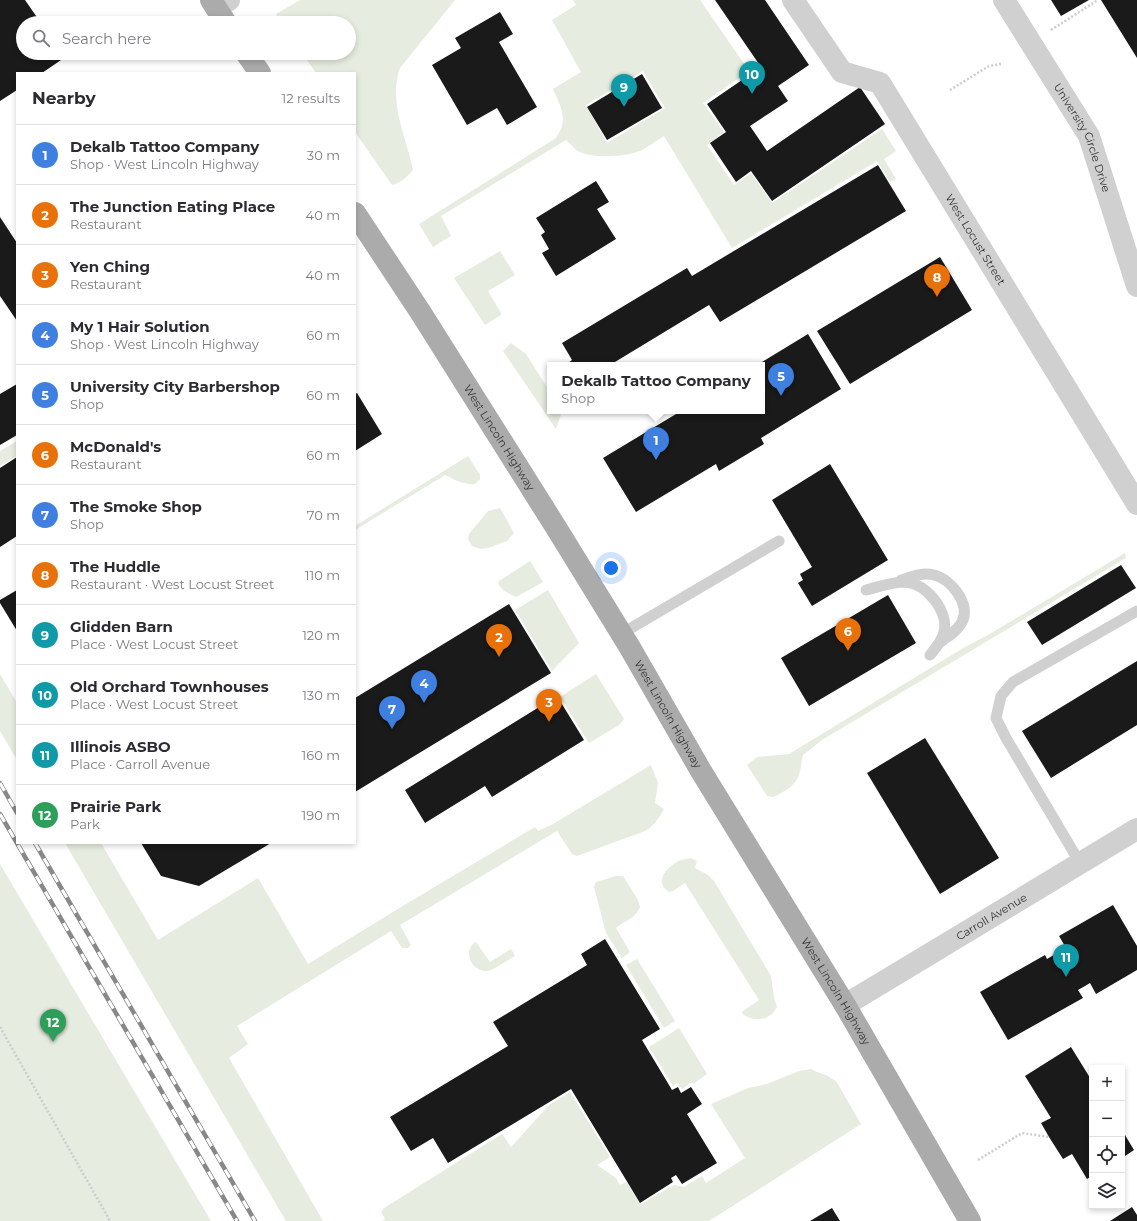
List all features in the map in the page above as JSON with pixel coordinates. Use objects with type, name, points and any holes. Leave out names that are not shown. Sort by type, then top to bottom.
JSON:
[{"type":"main road","points":[[251,60],[259,72]]},
{"type":"main road","name":"West Lincoln Highway","points":[[356,214],[398,277],[558,529],[701,771],[845,1005],[970,1221]]},
{"type":"street","name":"West Locust Street","points":[[793,0],[842,72],[880,83],[1137,504]]},
{"type":"street","name":"University Circle Drive","points":[[1004,0],[1089,136],[1137,286]]},
{"type":"street","name":"Carroll Avenue","points":[[845,1005],[1080,863],[1136,831]]},
{"type":"lane","points":[[621,634],[779,541]]},
{"type":"lane","points":[[866,590],[894,583],[918,574],[933,574],[946,580],[954,588],[960,597],[964,609],[963,621],[955,632],[942,641],[930,655]]},
{"type":"lane","points":[[894,583],[910,583],[929,592],[943,615],[945,630],[942,641]]},
{"type":"lane","points":[[1080,863],[1006,738],[996,718],[1001,696],[1013,682],[1137,611]]},
{"type":"path","points":[[1045,33],[1098,0]]},
{"type":"path","points":[[950,90],[989,66],[1001,64]]},
{"type":"path","points":[[0,1027],[110,1221]]},
{"type":"path","points":[[978,1160],[1022,1133],[1049,1137]]},
{"type":"shaded area","points":[[300,0],[455,0],[400,68],[397,81],[397,106],[399,119],[413,170],[401,181],[392,185],[356,133],[356,72],[315,72],[307,60],[356,60],[356,16],[277,16],[276,14]]},
{"type":"shaded area","points":[[573,0],[700,0],[749,71],[703,103],[724,132],[707,145],[734,185],[751,173],[772,203],[882,129],[896,151],[884,159],[896,179],[890,182],[877,161],[732,248],[664,136],[638,152],[612,156],[594,156],[580,152],[566,140],[441,216],[451,236],[433,247],[419,224],[556,138],[560,131],[563,119],[561,108],[553,89],[581,72],[552,20],[576,5]],"holes":[[[643,71],[665,108],[607,143],[586,105]]]},
{"type":"shaded area","points":[[500,251],[515,275],[488,291],[501,315],[485,325],[454,278]]},
{"type":"shaded area","points":[[511,343],[526,354],[547,387],[547,414],[561,415],[556,429],[503,351]]},
{"type":"shaded area","points":[[16,442],[16,457],[0,466],[0,451]]},
{"type":"shaded area","points":[[468,456],[480,475],[480,479],[475,484],[471,484],[463,483],[445,475],[356,529],[356,525]]},
{"type":"shaded area","points":[[500,508],[514,533],[507,541],[488,548],[480,549],[472,546],[468,539],[469,534],[488,511]]},
{"type":"shaded area","points":[[1125,553],[1126,558],[822,740],[803,755],[800,772],[796,781],[784,792],[773,797],[767,796],[747,765],[757,757],[789,754],[965,647],[988,635]]},
{"type":"shaded area","points":[[530,561],[543,582],[516,597],[504,591],[498,584],[499,581]]},
{"type":"shaded area","points":[[548,590],[579,643],[552,671],[515,610]]},
{"type":"shaded area","points":[[0,674],[16,701],[16,758],[0,731]]},
{"type":"shaded area","points":[[596,674],[624,719],[619,725],[589,743],[560,697]]},
{"type":"shaded area","points":[[651,765],[658,783],[655,803],[664,809],[656,822],[645,831],[577,856],[572,854],[557,831],[400,925],[411,945],[408,948],[402,948],[391,931],[237,1026],[248,1044],[229,1058],[323,1221],[286,1221],[66,844],[102,844],[158,940],[258,878],[308,964],[535,827],[538,831],[553,824]]},
{"type":"shaded area","points":[[691,858],[697,861],[695,868],[708,875],[714,881],[771,976],[777,1007],[772,1014],[766,1018],[751,1018],[742,1013],[759,1000],[685,883],[669,892],[664,888],[662,878],[667,869],[676,862]]},
{"type":"shaded area","points":[[0,864],[211,1221],[0,1221]]},
{"type":"shaded area","points":[[616,876],[623,876],[638,900],[640,907],[633,917],[616,928],[630,952],[622,958],[606,933],[594,887],[596,882]]},
{"type":"shaded area","points":[[476,942],[490,962],[511,949],[515,956],[491,970],[482,971],[473,965],[470,960],[469,950]]},
{"type":"shaded area","points":[[637,959],[675,1021],[664,1028],[626,965]]},
{"type":"shaded area","points":[[679,1028],[707,1074],[693,1084],[692,1082],[682,1089],[677,1083],[673,1086],[649,1047]]},
{"type":"shaded area","points":[[811,1069],[836,1081],[861,1124],[709,1221],[382,1221],[385,1219],[381,1212],[384,1208],[502,1134],[511,1147],[549,1105],[570,1092],[610,1157],[597,1165],[616,1178],[620,1185],[626,1182],[641,1204],[674,1185],[684,1187],[702,1176],[706,1183],[745,1158],[711,1104],[748,1088],[767,1084],[799,1071]]},
{"type":"building","points":[[0,0],[25,0],[36,16],[16,16],[16,60],[61,60],[43,72],[16,72],[16,91],[0,101]]},
{"type":"building","points":[[715,0],[765,0],[809,65],[778,86],[788,101],[750,126],[767,151],[860,87],[885,124],[772,201],[751,171],[736,182],[710,143],[726,132],[707,104],[761,67]]},
{"type":"building","points":[[1051,0],[1089,0],[1061,16]]},
{"type":"building","points":[[1101,0],[1137,0],[1137,58]]},
{"type":"building","points":[[500,12],[513,34],[499,42],[537,107],[507,125],[497,108],[467,125],[432,65],[461,48],[455,38]]},
{"type":"building","points":[[642,74],[662,108],[607,140],[587,107]]},
{"type":"building","points":[[878,165],[906,211],[720,322],[709,305],[615,362],[569,362],[572,360],[562,343],[687,268],[692,276]]},
{"type":"building","points":[[596,181],[609,202],[597,209],[616,239],[556,276],[542,253],[549,249],[541,235],[545,232],[536,218]]},
{"type":"building","points":[[0,217],[16,241],[16,320],[0,296]]},
{"type":"building","points":[[940,257],[972,310],[850,384],[817,331]]},
{"type":"building","points":[[808,334],[841,389],[761,438],[764,444],[719,471],[716,464],[636,512],[603,458],[676,414],[765,414],[765,362],[762,362]]},
{"type":"building","points":[[16,385],[16,436],[0,445],[0,394]]},
{"type":"building","points":[[356,394],[382,434],[356,450]]},
{"type":"building","points":[[16,458],[16,537],[0,547],[0,468]]},
{"type":"building","points":[[830,464],[888,560],[812,606],[798,583],[803,580],[800,574],[812,567],[772,500]]},
{"type":"building","points":[[1121,565],[1136,588],[1042,645],[1027,622]]},
{"type":"building","points":[[16,591],[16,629],[0,603],[0,600]]},
{"type":"building","points":[[888,595],[916,643],[809,706],[781,658]]},
{"type":"building","points":[[509,604],[551,673],[356,791],[356,697]]},
{"type":"building","points":[[1137,661],[1137,725],[1051,778],[1022,731]]},
{"type":"building","points":[[557,696],[584,740],[492,797],[485,786],[425,823],[405,790]]},
{"type":"building","points":[[925,738],[999,858],[940,894],[867,773]]},
{"type":"building","points":[[142,844],[269,844],[199,886],[161,876]]},
{"type":"building","points":[[1113,905],[1137,946],[1137,970],[1096,994],[1090,983],[1078,990],[1083,998],[1008,1040],[980,992],[1045,955],[1047,959],[1057,953],[1060,958],[1069,953],[1059,936]]},
{"type":"building","points":[[605,939],[660,1029],[642,1040],[672,1090],[678,1087],[681,1093],[691,1087],[702,1104],[687,1114],[717,1163],[682,1184],[676,1175],[671,1178],[673,1182],[640,1203],[571,1089],[448,1163],[433,1138],[411,1151],[390,1117],[508,1046],[493,1022],[587,965],[581,954]]},
{"type":"building","points":[[1071,1047],[1089,1076],[1089,1178],[1087,1179],[1072,1154],[1063,1159],[1049,1137],[1041,1123],[1051,1118],[1025,1076]]},
{"type":"building","points":[[1125,1135],[1134,1150],[1125,1156]]},
{"type":"building","points":[[1132,1207],[1137,1215],[1137,1221],[1110,1221]]},
{"type":"building","points":[[832,1208],[840,1221],[810,1221]]},
{"type":"railway","points":[[0,783],[16,811]]},
{"type":"railway","points":[[0,814],[16,841]]},
{"type":"railway","points":[[17,844],[237,1221]]},
{"type":"railway","points":[[36,844],[255,1221]]},
{"type":"place","name":"Old Orchard Townhouses","points":[[752,94]]},
{"type":"place","name":"Glidden Barn","points":[[624,107]]},
{"type":"place","name":"The Huddle","points":[[937,297]]},
{"type":"place","name":"University City Barbershop","points":[[781,396]]},
{"type":"place","name":"Dekalb Tattoo Company","points":[[656,460]]},
{"type":"place","name":"McDonald's","points":[[848,651]]},
{"type":"place","name":"The Junction Eating Place","points":[[499,657]]},
{"type":"place","name":"My 1 Hair Solution","points":[[424,703]]},
{"type":"place","name":"Yen Ching","points":[[549,722]]},
{"type":"place","name":"The Smoke Shop","points":[[392,729]]},
{"type":"place","name":"Illinois ASBO","points":[[1066,977]]},
{"type":"place","name":"Prairie Park","points":[[53,1042]]}]
